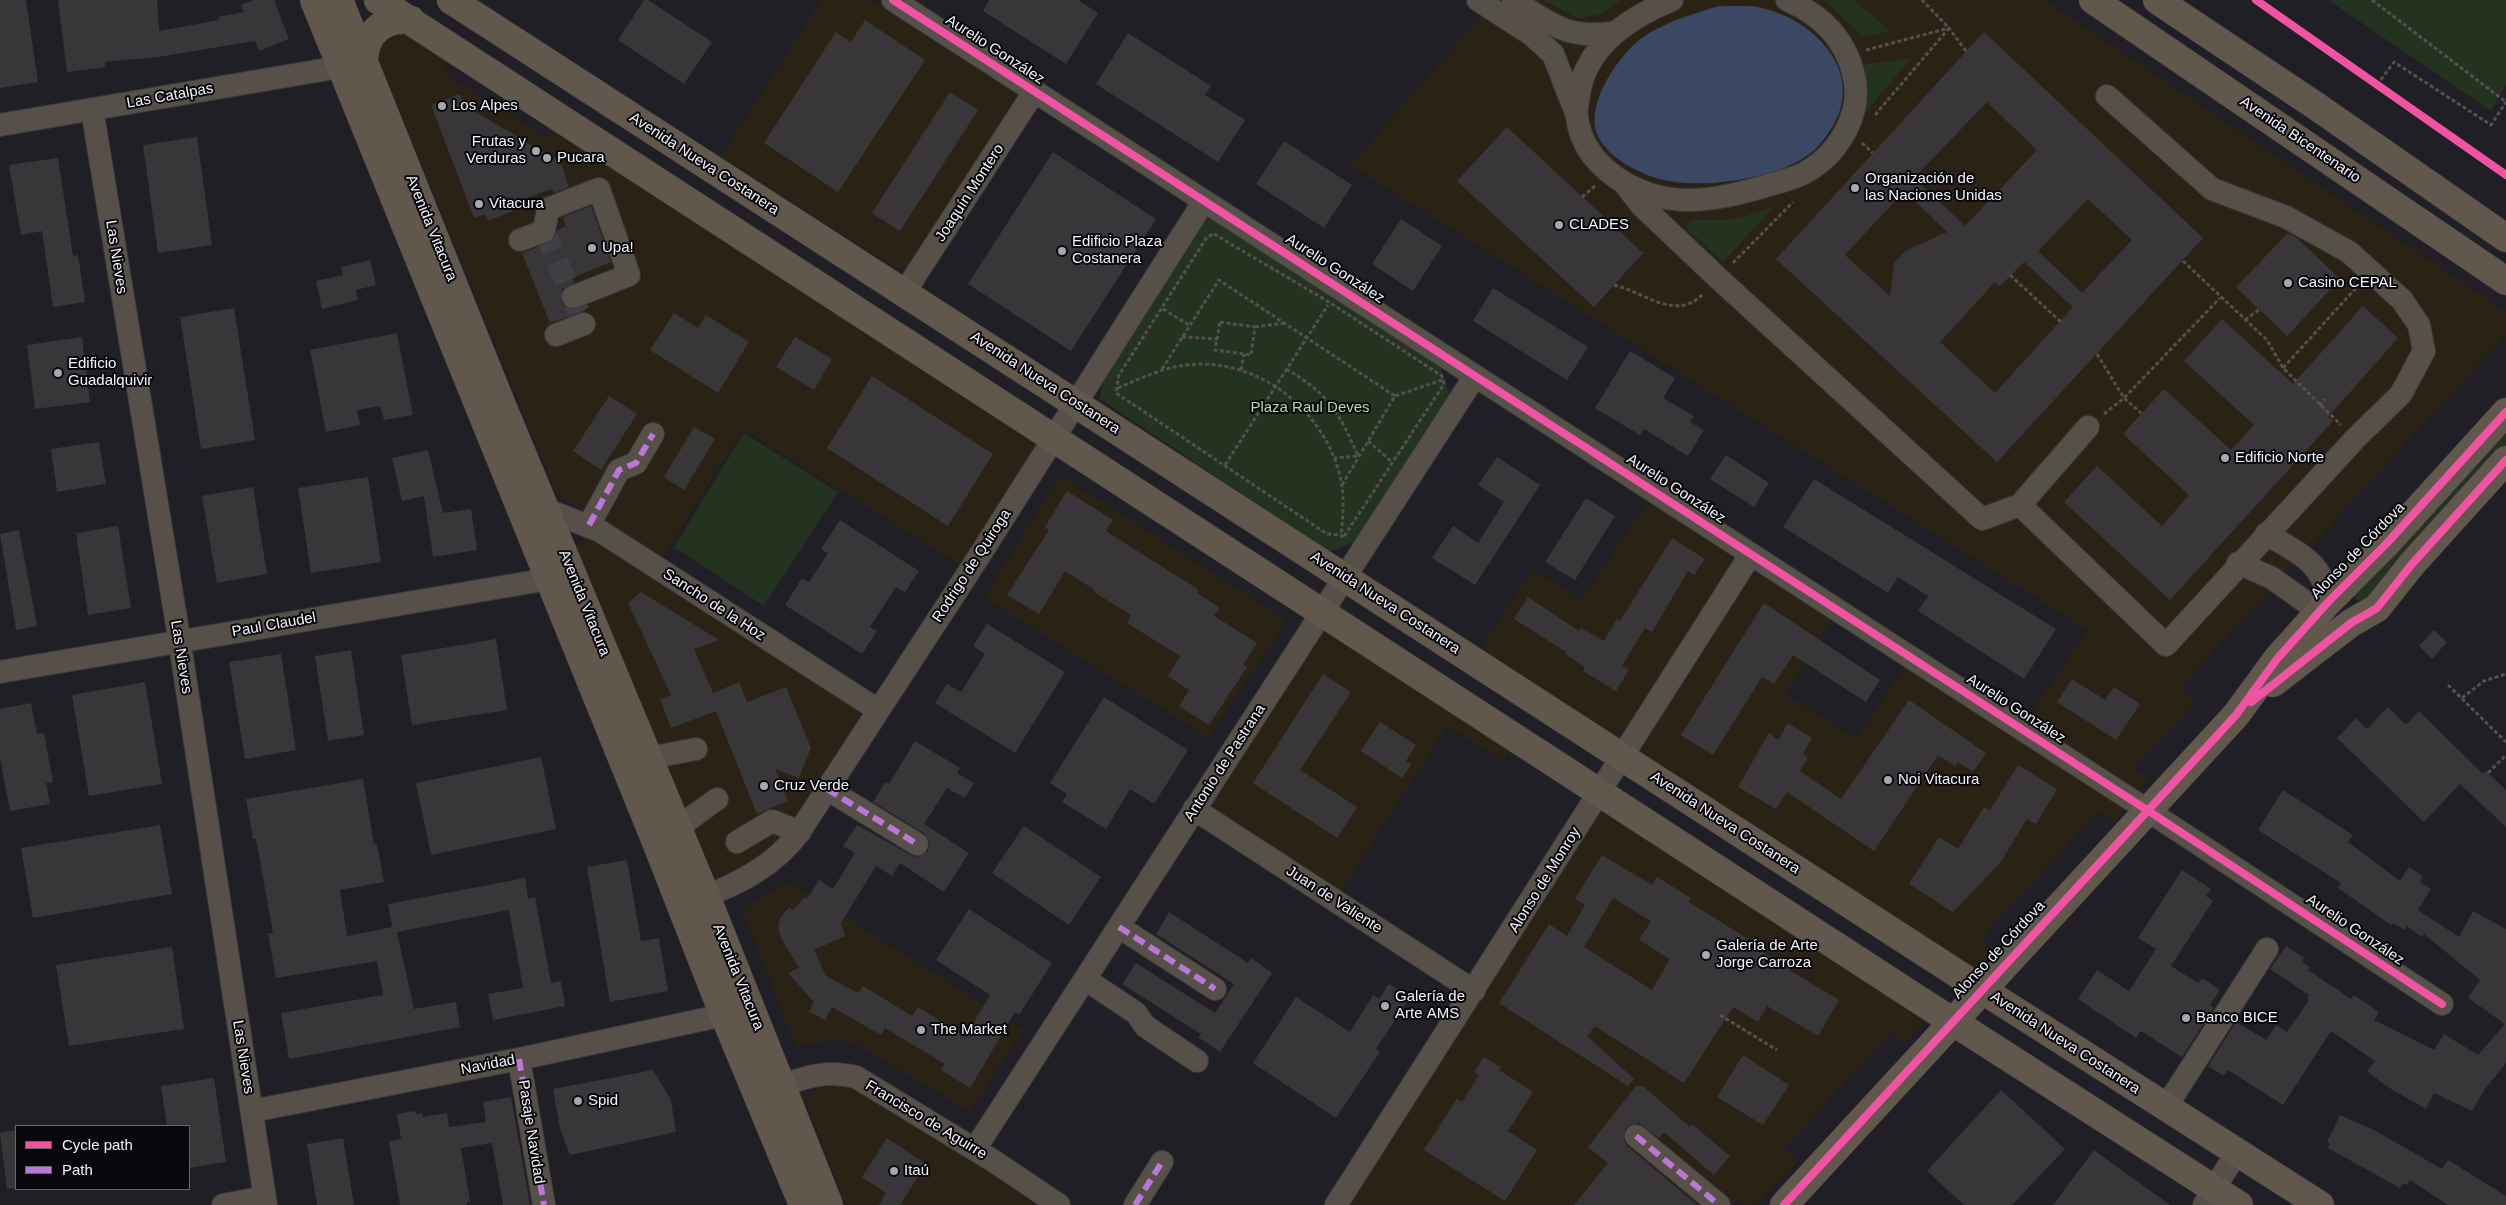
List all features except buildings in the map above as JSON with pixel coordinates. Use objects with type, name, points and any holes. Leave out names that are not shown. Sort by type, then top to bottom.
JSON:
[{"type":"main road","name":"Avenida Vitacura","points":[[314,0],[352,64],[549,579],[724,1015],[803,1205]]},
{"type":"main road","name":"Avenida Vitacura","points":[[339,0],[352,64],[351,68],[360,74],[378,98],[545,509],[706,896],[829,1205]]},
{"type":"main road","points":[[378,0],[1952,1021],[2209,1197],[2239,1205]]},
{"type":"main road","name":"Avenida Nueva Costanera","points":[[451,0],[1981,989],[2320,1205]]},
{"type":"main road","name":"Avenida Bicentenario","points":[[2093,0],[2506,281]]},
{"type":"main road","points":[[2157,0],[2316,106],[2506,238]]},
{"type":"main road","points":[[352,64],[365,48],[369,37],[378,28],[394,20],[411,20]]},
{"type":"main road","points":[[667,186],[665,164],[676,146]]},
{"type":"main road","name":"Alonso de Córdova","points":[[1784,1205],[2236,714],[2277,659],[2328,602],[2387,543],[2506,412]]},
{"type":"main road","name":"Alonso de Córdova","points":[[2236,714],[2351,623],[2377,608],[2412,564],[2506,460]]},
{"type":"main road","points":[[2328,602],[2351,623]]},
{"type":"main road","points":[[724,1015],[745,1020],[761,1035]]},
{"type":"street","name":"Aurelio González","points":[[893,0],[2147,810],[2442,1004]]},
{"type":"street","points":[[1478,0],[1532,35],[1553,54],[1576,114],[1579,130],[1591,154],[1603,168],[1624,183],[1656,196],[1684,200],[1714,198],[1757,188],[1807,172],[1826,158],[1847,131],[1855,102],[1855,78],[1849,55],[1834,33],[1808,10],[1787,0]]},
{"type":"street","points":[[1513,0],[1563,30],[1592,36],[1613,33]]},
{"type":"street","points":[[1576,114],[1585,73],[1599,48],[1613,33],[1645,11],[1672,0]]},
{"type":"street","name":"Las Catalpas","points":[[0,125],[352,64]]},
{"type":"street","name":"Joaquín Montero","points":[[904,293],[1034,92]]},
{"type":"street","points":[[2020,504],[2166,644],[2238,563],[2355,439],[2401,394],[2424,351],[2419,324],[2402,300],[2348,252],[2286,217],[2212,189],[2107,96]]},
{"type":"street","name":"Las Nieves","points":[[92,109],[179,641],[266,1201]]},
{"type":"street","points":[[1624,183],[1641,205],[1718,278],[1982,520],[2020,504],[2088,428]]},
{"type":"street","points":[[520,240],[544,232],[548,209],[599,189],[629,275],[573,297]]},
{"type":"street","points":[[1673,234],[1684,200]]},
{"type":"street","name":"Rodrigo de Quiroga","points":[[706,896],[748,878],[785,852],[800,832],[1204,201]]},
{"type":"street","points":[[556,335],[584,324]]},
{"type":"street","name":"Antonio de Pastrana","points":[[974,1149],[1475,376]]},
{"type":"street","points":[[589,525],[619,470],[636,463],[653,434]]},
{"type":"street","name":"Sancho de la Hoz","points":[[545,509],[589,525],[878,710]]},
{"type":"street","points":[[2238,563],[2272,578],[2307,603],[2328,602],[2326,584],[2312,564],[2297,552],[2266,534]]},
{"type":"street","name":"Alonso de Monroy","points":[[1336,1205],[1751,554]]},
{"type":"street","name":"Paul Claudel","points":[[0,672],[549,579]]},
{"type":"street","points":[[649,758],[696,749]]},
{"type":"street","points":[[827,789],[917,844]]},
{"type":"street","points":[[677,828],[717,799]]},
{"type":"street","name":"Juan de Valiente","points":[[1194,809],[1474,991]]},
{"type":"street","points":[[737,842],[772,821],[800,832]]},
{"type":"street","points":[[1118,926],[1215,989]]},
{"type":"street","points":[[2166,1107],[2266,949]]},
{"type":"street","points":[[1085,979],[1136,1013],[1145,1026],[1197,1061]]},
{"type":"street","name":"Navidad","points":[[252,1111],[519,1059],[724,1015]]},
{"type":"street","name":"Pasaje Navidad","points":[[519,1059],[544,1205]]},
{"type":"street","name":"Francisco de Aguirre","points":[[782,1086],[813,1076],[835,1072],[856,1077],[974,1149],[1059,1205]]},
{"type":"street","points":[[1636,1136],[1719,1205]]},
{"type":"street","points":[[2209,1197],[2237,1152]]},
{"type":"street","points":[[1135,1205],[1162,1162]]},
{"type":"street","points":[[223,1205],[266,1201]]},
{"type":"path","points":[[2372,0],[2506,102],[2491,125],[2394,62],[2377,85]]},
{"type":"path","points":[[1849,55],[1949,28],[1966,51]]},
{"type":"path","points":[[2369,80],[2385,91]]},
{"type":"path","points":[[1582,197],[1595,185],[1601,190]]},
{"type":"path","points":[[2183,261],[2220,298],[2267,340],[2283,368],[2355,439]]},
{"type":"path","points":[[2010,275],[2061,322]]},
{"type":"path","points":[[1162,369],[1219,280],[1395,396]]},
{"type":"path","points":[[1614,285],[1630,289]]},
{"type":"path","points":[[2283,368],[2349,296]]},
{"type":"path","points":[[2088,428],[2124,398],[2220,298]]},
{"type":"path","points":[[1225,465],[1329,302]]},
{"type":"path","points":[[1163,309],[1190,325]]},
{"type":"path","points":[[2245,320],[2260,309]]},
{"type":"path","points":[[1255,327],[1251,355],[1215,350],[1220,322],[1255,327],[1284,323]]},
{"type":"path","points":[[1182,337],[1217,339]]},
{"type":"path","points":[[1241,370],[1244,354]]},
{"type":"path","points":[[2097,354],[2124,398],[2141,413]]},
{"type":"path","points":[[1188,364],[1215,365],[1241,370],[1275,386],[1300,405],[1320,429],[1334,458],[1342,486],[1344,511],[1341,535],[1327,534],[1116,393],[1118,388],[1162,369],[1188,364]]},
{"type":"path","points":[[1286,369],[1309,382],[1330,402],[1344,423],[1358,456]]},
{"type":"path","points":[[1342,486],[1395,396],[1443,380]]},
{"type":"path","points":[[2320,406],[2325,399]]},
{"type":"path","points":[[1367,441],[1392,462]]},
{"type":"path","points":[[1334,458],[1358,456]]},
{"type":"path","points":[[2462,698],[2484,681],[2506,674]]},
{"type":"path","points":[[2448,685],[2506,742]]},
{"type":"path","points":[[2488,773],[2506,754]]},
{"type":"path","points":[[1720,1015],[1777,1050]]},
{"type":"shaded area","points":[[821,0],[871,0],[1008,89],[1014,96],[1014,110],[912,265],[895,268],[721,156]]},
{"type":"shaded area","points":[[1495,0],[2045,0],[2506,312],[2506,335],[2180,688],[2197,701],[2135,768],[2150,781],[2138,788],[2134,788],[2027,719],[2087,630],[1350,165]]},
{"type":"shaded area","points":[[398,29],[444,54],[448,76],[546,138],[554,127],[1035,437],[1037,448],[963,567],[743,429],[661,560],[561,497],[556,492],[377,55],[380,37]]},
{"type":"shaded area","points":[[1060,475],[1287,621],[1209,738],[984,598]]},
{"type":"shaded area","points":[[1650,498],[1723,547],[1730,556],[1729,568],[1628,727],[1621,732],[1612,733],[1599,729],[1479,650],[1533,569],[1582,600]]},
{"type":"shaded area","points":[[586,536],[594,538],[853,704],[858,713],[858,720],[789,831],[751,864],[726,874],[716,876],[708,873],[576,551],[576,545]]},
{"type":"shaded area","points":[[1753,573],[1766,576],[1833,619],[1785,694],[1856,738],[1905,666],[2122,807],[2121,814],[2114,822],[2098,812],[1981,939],[1994,952],[1979,967],[1967,966],[1650,759],[1644,752],[1645,737],[1747,579]]},
{"type":"shaded area","points":[[1327,632],[1513,746],[1504,761],[1447,726],[1341,892],[1215,808],[1212,802],[1314,641]]},
{"type":"shaded area","points":[[1603,813],[1613,816],[1922,1013],[1923,1022],[1904,1045],[1891,1032],[1785,1149],[1798,1161],[1757,1205],[1740,1205],[1736,1201],[1733,1205],[1346,1205],[1597,815]]},
{"type":"shaded area","points":[[789,881],[1023,1030],[970,1112],[856,1044],[837,1039],[796,1047],[742,909]]},
{"type":"shaded area","points":[[822,1087],[846,1087],[864,1094],[972,1158],[1043,1205],[846,1205],[808,1107],[809,1097],[813,1093]]},
{"type":"green space","points":[[1544,0],[1621,0],[1601,13],[1578,19]]},
{"type":"green space","points":[[1824,0],[1854,0],[1890,31],[1863,37]]},
{"type":"green space","points":[[2328,0],[2506,0],[2506,85],[2491,111]]},
{"type":"green space","points":[[1912,58],[1865,112],[1860,65]]},
{"type":"green space","points":[[1774,207],[1723,262],[1686,228],[1687,224],[1692,220],[1725,220]]},
{"type":"green space","name":"Plaza Raul Deves","points":[[1217,215],[1438,360],[1450,395],[1355,542],[1329,552],[1100,399],[1103,380],[1203,217]]},
{"type":"green space","points":[[2506,429],[2506,447],[2362,603],[2351,595]]},
{"type":"green space","points":[[744,433],[838,492],[764,606],[674,547]]},
{"type":"water","points":[[1719,6],[1752,6],[1778,13],[1797,22],[1815,35],[1829,51],[1839,68],[1843,88],[1841,108],[1826,137],[1805,157],[1778,170],[1750,178],[1719,182],[1673,182],[1651,176],[1616,158],[1601,142],[1595,124],[1599,96],[1614,69],[1633,46],[1651,32],[1689,15]]},
{"type":"tunnel","points":[[544,231],[584,324]]},
{"type":"marked path","points":[[589,525],[619,470],[636,463],[653,434]]},
{"type":"marked path","points":[[827,789],[917,844]]},
{"type":"marked path","points":[[1119,927],[1215,989]]},
{"type":"marked path","points":[[519,1059],[544,1205]]},
{"type":"marked path","points":[[1636,1136],[1719,1205]]},
{"type":"marked path","points":[[1135,1205],[1162,1162]]},
{"type":"cycle path","points":[[893,0],[2147,810],[2442,1004]]},
{"type":"cycle path","points":[[2256,0],[2506,175]]},
{"type":"cycle path","points":[[1784,1205],[2236,715],[2277,659],[2328,602],[2387,543],[2506,412]]},
{"type":"cycle path","points":[[2251,702],[2351,623],[2377,608],[2412,564],[2506,460]]},
{"type":"place","name":"Los Alpes","points":[[442,106]]},
{"type":"place","name":"Frutas y Verduras","points":[[536,151]]},
{"type":"place","name":"Pucara","points":[[547,158]]},
{"type":"place","name":"Organización de las Naciones Unidas","points":[[1855,188]]},
{"type":"place","name":"Vitacura","points":[[479,204]]},
{"type":"place","name":"CLADES","points":[[1559,225]]},
{"type":"place","name":"Upa!","points":[[592,248]]},
{"type":"place","name":"Edificio Plaza Costanera","points":[[1062,251]]},
{"type":"place","name":"Casino CEPAL","points":[[2288,283]]},
{"type":"place","name":"Edificio Guadalquivir","points":[[58,373]]},
{"type":"place","name":"Edificio Norte","points":[[2225,458]]},
{"type":"place","name":"Noi Vitacura","points":[[1888,780]]},
{"type":"place","name":"Cruz Verde","points":[[764,786]]},
{"type":"place","name":"Galería de Arte Jorge Carroza","points":[[1706,955]]},
{"type":"place","name":"Galería de Arte AMS","points":[[1385,1006]]},
{"type":"place","name":"Banco BICE","points":[[2186,1018]]},
{"type":"place","name":"The Market","points":[[921,1030]]},
{"type":"place","name":"Spid","points":[[578,1101]]},
{"type":"place","name":"Itaú","points":[[894,1171]]}]
